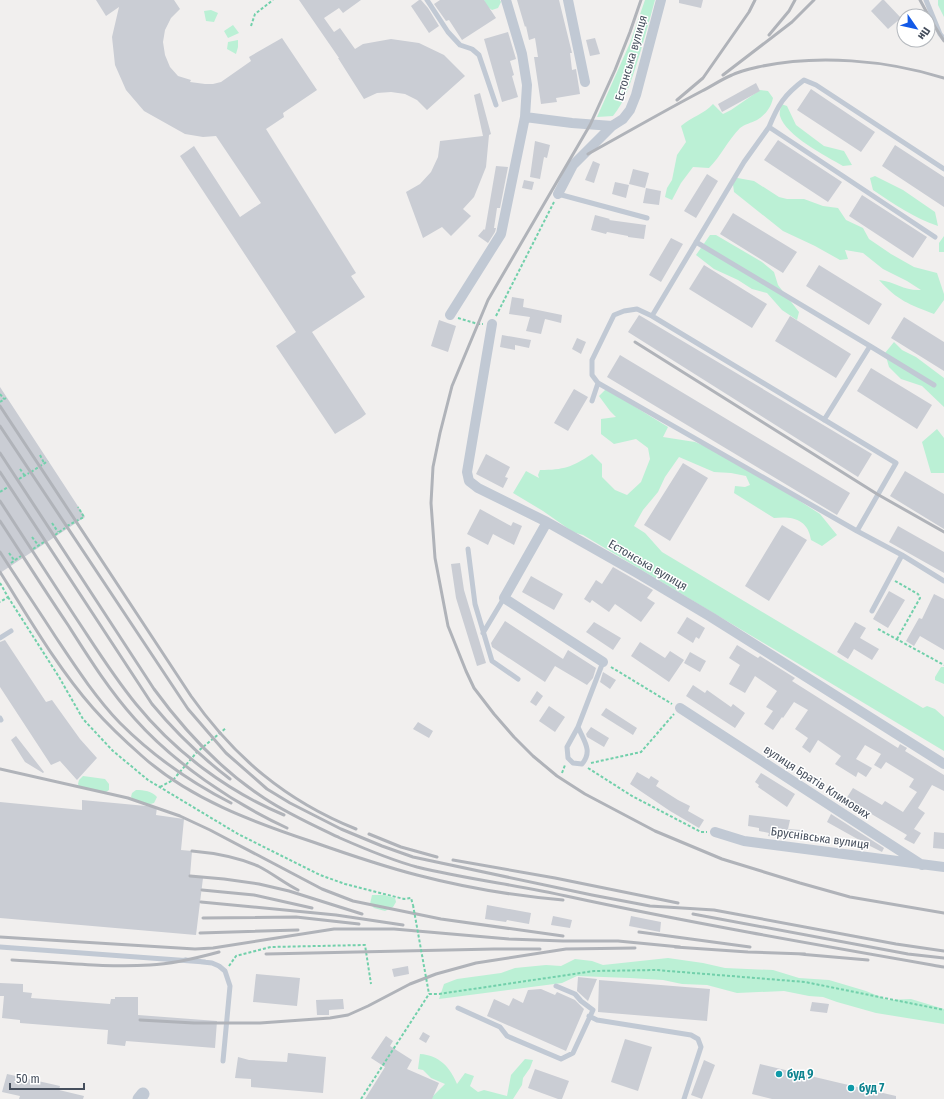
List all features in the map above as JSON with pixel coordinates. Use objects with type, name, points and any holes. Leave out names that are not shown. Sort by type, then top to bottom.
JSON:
[{"type":"street","points":[[450,315],[501,234],[525,117],[527,86],[522,54],[506,0]]},
{"type":"street","points":[[568,0],[585,82]]},
{"type":"street","name":"Естонська вулиця","points":[[558,194],[574,165],[612,126],[623,119],[630,110],[636,95],[661,0]]},
{"type":"street","points":[[525,117],[612,126]]},
{"type":"street","name":"Естонська вулиця","points":[[492,324],[467,472],[469,481],[478,488],[547,522],[711,617],[944,764]]},
{"type":"street","points":[[547,522],[504,598],[603,662]]},
{"type":"street","name":"вулиця Братів Климових","points":[[680,708],[922,865],[944,867]]},
{"type":"street","name":"Бруснівська вулиця","points":[[714,832],[744,841],[922,865]]},
{"type":"lane","points":[[427,0],[452,36],[460,44],[472,49],[479,55],[496,105]]},
{"type":"lane","points":[[926,0],[940,34],[944,39]]},
{"type":"lane","points":[[652,316],[744,162],[768,127],[778,107],[791,90],[804,80],[816,85],[944,169]]},
{"type":"lane","points":[[768,127],[935,237]]},
{"type":"lane","points":[[558,194],[648,218]]},
{"type":"lane","points":[[696,242],[934,385]]},
{"type":"lane","points":[[856,531],[896,463],[652,316],[637,309],[624,310],[614,315],[592,360],[592,375],[598,383],[856,531],[902,555],[944,581]]},
{"type":"lane","points":[[824,420],[870,346]]},
{"type":"lane","points":[[592,401],[598,383]]},
{"type":"lane","points":[[468,549],[475,604],[492,661],[518,679]]},
{"type":"lane","points":[[872,611],[902,555]]},
{"type":"lane","points":[[483,633],[504,598]]},
{"type":"lane","points":[[0,638],[11,631]]},
{"type":"lane","points":[[578,727],[588,751],[587,758],[582,764],[573,763],[568,758],[568,747],[578,727],[603,662]]},
{"type":"lane","points":[[0,947],[205,962],[185,960],[212,963],[220,966],[225,971],[230,986],[223,1061]]},
{"type":"lane","points":[[458,1008],[500,1027],[507,1036],[562,1059],[573,1053],[593,1010],[581,1001],[575,994],[556,986]]},
{"type":"lane","points":[[589,1016],[597,1020],[690,1035],[698,1039],[701,1047],[684,1099]]},
{"type":"path","points":[[251,26],[255,14],[273,0]]},
{"type":"path","points":[[450,315],[478,324],[492,324],[558,194]]},
{"type":"path","points":[[0,394],[5,398],[0,402]]},
{"type":"path","points":[[40,455],[45,463]]},
{"type":"path","points":[[19,479],[48,461]]},
{"type":"path","points":[[20,469],[25,476]]},
{"type":"path","points":[[0,486],[1,491],[8,487]]},
{"type":"path","points":[[55,535],[84,516],[78,507]]},
{"type":"path","points":[[52,523],[58,532]]},
{"type":"path","points":[[32,537],[38,546]]},
{"type":"path","points":[[33,549],[44,542]]},
{"type":"path","points":[[9,553],[14,560]]},
{"type":"path","points":[[11,563],[21,556]]},
{"type":"path","points":[[890,578],[918,594],[920,598],[897,639]]},
{"type":"path","points":[[0,583],[59,677],[83,719],[113,751],[148,780],[238,834],[320,875],[345,884],[404,899],[411,898],[429,994],[361,1099]]},
{"type":"path","points":[[0,602],[8,597]]},
{"type":"path","points":[[878,629],[944,665]]},
{"type":"path","points":[[582,764],[641,752],[680,708],[603,662]]},
{"type":"path","points":[[160,787],[173,780],[197,752],[226,728]]},
{"type":"path","points":[[582,764],[632,796],[701,832],[714,832]]},
{"type":"path","points":[[225,971],[236,956],[271,947],[364,945],[372,984]]},
{"type":"path","points":[[429,994],[439,994],[594,971],[656,970],[805,982],[944,1010]]},
{"type":"green space","points":[[484,0],[500,0],[501,2],[498,8],[492,10],[486,6]]},
{"type":"green space","points":[[645,0],[655,0],[639,58],[627,92],[613,116],[597,117],[630,43]]},
{"type":"green space","points":[[938,0],[944,0],[944,17],[938,5]]},
{"type":"green space","points":[[211,10],[218,13],[214,22],[206,21],[204,11]]},
{"type":"green space","points":[[233,25],[239,33],[228,38],[224,31]]},
{"type":"green space","points":[[238,40],[236,54],[227,49],[228,42]]},
{"type":"green space","points":[[760,90],[768,91],[773,98],[771,105],[763,116],[740,128],[709,168],[693,167],[681,183],[672,200],[665,197],[667,188],[672,180],[677,155],[686,142],[681,126],[713,104],[723,114]]},
{"type":"green space","points":[[781,104],[787,106],[796,125],[824,146],[844,151],[852,165],[843,166],[798,138],[790,131],[780,115]]},
{"type":"green space","points":[[875,176],[903,190],[935,212],[938,226],[912,215],[873,190],[870,178]]},
{"type":"green space","points":[[732,177],[754,181],[779,197],[787,199],[804,199],[823,206],[838,208],[846,220],[863,228],[869,239],[891,254],[914,267],[937,273],[944,294],[944,300],[934,314],[904,301],[892,293],[879,280],[905,288],[921,290],[883,269],[863,253],[845,250],[848,259],[840,260],[783,231],[734,192]]},
{"type":"green space","points":[[710,235],[716,235],[762,262],[774,272],[778,285],[799,312],[797,320],[782,310],[767,293],[752,289],[738,280],[714,269],[696,255]]},
{"type":"green space","points":[[944,236],[944,252],[939,252],[939,243]]},
{"type":"green space","points":[[894,342],[902,350],[916,357],[944,378],[944,407],[922,386],[901,379],[889,367],[885,353]]},
{"type":"green space","points":[[606,389],[668,427],[663,437],[695,442],[733,458],[820,514],[837,535],[822,546],[811,540],[803,523],[793,519],[774,518],[734,493],[735,486],[745,487],[750,485],[746,476],[714,472],[679,457],[665,477],[658,492],[643,510],[634,526],[645,533],[662,552],[923,708],[927,706],[935,709],[944,717],[944,751],[583,535],[573,532],[543,511],[513,493],[526,471],[539,478],[538,475],[540,470],[568,467],[592,454],[602,464],[602,477],[615,490],[627,495],[641,482],[650,459],[648,448],[636,439],[614,444],[601,434],[601,419],[616,417],[599,396]]},
{"type":"green space","points":[[937,429],[944,438],[944,473],[931,473],[922,442]]},
{"type":"green space","points":[[941,667],[944,667],[944,684],[935,680],[935,677]]},
{"type":"green space","points":[[83,776],[105,779],[109,784],[109,790],[106,792],[80,788],[78,784],[79,780]]},
{"type":"green space","points":[[136,790],[153,793],[157,797],[154,803],[145,804],[133,799],[131,797],[132,793]]},
{"type":"green space","points":[[372,895],[384,895],[395,898],[396,902],[393,907],[385,911],[374,908],[370,904]]},
{"type":"green space","points":[[668,958],[725,968],[773,970],[799,978],[829,980],[866,991],[888,1000],[911,999],[944,1009],[944,1024],[876,1013],[823,997],[784,991],[737,993],[707,985],[682,984],[663,980],[630,978],[577,976],[562,983],[439,999],[444,984],[457,979],[501,973],[515,968],[546,965],[561,966],[575,959],[592,961],[603,965]]},
{"type":"green space","points":[[420,1054],[433,1057],[443,1063],[451,1072],[457,1084],[465,1073],[474,1076],[470,1086],[478,1092],[484,1090],[507,1096],[511,1075],[525,1059],[533,1060],[530,1068],[523,1078],[522,1085],[513,1099],[418,1099],[414,1091],[433,1096],[445,1084],[431,1078],[423,1070],[418,1069]]},
{"type":"building","points":[[96,0],[174,0],[180,9],[171,18],[165,30],[163,42],[165,55],[170,67],[178,76],[191,80],[190,82],[213,84],[221,82],[251,61],[249,57],[282,38],[317,90],[283,113],[284,117],[266,129],[356,273],[351,276],[365,297],[312,332],[366,414],[335,434],[276,346],[296,332],[180,156],[194,146],[240,217],[261,203],[216,136],[203,137],[185,134],[144,111],[126,90],[115,65],[112,37],[119,7],[106,16]]},
{"type":"building","points":[[299,0],[361,0],[343,13],[339,8],[324,18],[334,32],[340,28],[355,49],[363,44],[391,39],[419,43],[444,55],[465,76],[427,110],[417,100],[405,94],[391,92],[377,93],[364,99],[339,58]]},
{"type":"building","points":[[421,0],[428,8],[439,26],[429,33],[411,6]]},
{"type":"building","points":[[440,0],[484,0],[496,18],[462,40],[449,20],[446,21],[434,4]]},
{"type":"building","points":[[517,0],[559,0],[572,53],[570,53],[572,70],[576,69],[580,94],[556,98],[557,102],[541,104],[534,57],[538,57],[535,38],[529,40]]},
{"type":"building","points":[[679,0],[703,0],[701,8],[679,3]]},
{"type":"building","points":[[882,0],[884,0],[896,13],[896,22],[888,29],[871,11]]},
{"type":"building","points":[[508,32],[516,59],[510,61],[514,75],[512,76],[518,97],[502,102],[484,39]]},
{"type":"building","points":[[595,38],[600,54],[590,56],[586,40]]},
{"type":"building","points":[[756,83],[760,91],[722,112],[718,104]]},
{"type":"building","points":[[811,89],[875,132],[861,152],[797,110]]},
{"type":"building","points":[[480,93],[491,134],[489,135],[486,167],[474,197],[463,209],[471,216],[451,236],[442,227],[423,238],[406,192],[420,184],[431,172],[438,157],[440,141],[483,136],[474,95]]},
{"type":"building","points":[[778,140],[842,182],[828,202],[764,160]]},
{"type":"building","points":[[535,141],[550,145],[547,158],[544,157],[540,179],[530,177]]},
{"type":"building","points":[[895,145],[944,177],[944,207],[882,166]]},
{"type":"building","points":[[593,161],[600,164],[594,183],[585,180]]},
{"type":"building","points":[[496,166],[508,167],[500,208],[497,208],[494,228],[496,228],[495,232],[488,243],[478,236],[484,229],[485,230]]},
{"type":"building","points":[[633,169],[649,173],[645,188],[629,184]]},
{"type":"building","points":[[707,174],[718,181],[696,218],[684,211]]},
{"type":"building","points":[[524,180],[534,182],[532,190],[522,188]]},
{"type":"building","points":[[615,182],[629,185],[626,198],[612,194]]},
{"type":"building","points":[[646,188],[661,191],[659,205],[643,203]]},
{"type":"building","points":[[862,195],[927,237],[913,258],[849,216]]},
{"type":"building","points":[[733,213],[797,252],[783,273],[720,234]]},
{"type":"building","points":[[595,215],[610,219],[609,220],[646,225],[644,239],[607,232],[606,234],[591,230]]},
{"type":"building","points":[[671,238],[683,244],[661,282],[649,275]]},
{"type":"building","points":[[704,265],[767,304],[752,328],[689,289]]},
{"type":"building","points":[[819,265],[882,304],[869,325],[806,286]]},
{"type":"building","points":[[512,297],[524,299],[523,307],[562,315],[561,323],[545,319],[541,334],[526,331],[530,317],[509,314]]},
{"type":"building","points":[[639,315],[872,454],[858,477],[628,332]]},
{"type":"building","points":[[790,316],[851,354],[836,378],[775,341]]},
{"type":"building","points":[[904,317],[944,342],[944,371],[891,338]]},
{"type":"building","points":[[439,320],[456,326],[448,352],[431,346]]},
{"type":"building","points":[[502,335],[531,340],[529,348],[515,345],[515,350],[500,347]]},
{"type":"building","points":[[577,338],[586,342],[581,354],[572,349]]},
{"type":"building","points":[[620,355],[850,493],[837,515],[607,377]]},
{"type":"building","points":[[871,368],[932,405],[917,429],[857,391]]},
{"type":"building","points":[[0,387],[85,517],[0,573]]},
{"type":"building","points":[[574,389],[588,397],[568,431],[554,423]]},
{"type":"building","points":[[486,454],[510,467],[505,477],[508,478],[503,488],[476,474]]},
{"type":"building","points":[[683,463],[708,478],[670,541],[644,525]]},
{"type":"building","points":[[905,471],[944,494],[944,529],[890,496]]},
{"type":"building","points":[[480,509],[511,526],[513,522],[522,526],[514,545],[493,534],[488,545],[467,534]]},
{"type":"building","points":[[782,525],[807,540],[769,601],[745,586]]},
{"type":"building","points":[[898,526],[944,552],[944,573],[889,542]]},
{"type":"building","points":[[460,563],[464,590],[486,663],[477,666],[456,598],[451,564]]},
{"type":"building","points":[[613,567],[653,590],[647,598],[655,603],[641,622],[615,604],[609,612],[592,600],[590,603],[584,599],[596,580],[602,584]]},
{"type":"building","points":[[531,576],[563,594],[554,610],[522,592]]},
{"type":"building","points":[[889,591],[905,600],[888,628],[873,619]]},
{"type":"building","points":[[934,594],[944,599],[944,650],[920,636],[914,646],[906,641],[919,618],[922,619]]},
{"type":"building","points":[[687,617],[705,628],[699,639],[696,637],[693,643],[677,633]]},
{"type":"building","points":[[505,621],[563,659],[568,650],[596,668],[593,678],[587,685],[555,666],[545,682],[492,647],[491,643]]},
{"type":"building","points":[[594,622],[621,638],[613,650],[586,632]]},
{"type":"building","points":[[855,622],[866,628],[860,638],[879,649],[872,660],[854,649],[848,659],[837,652]]},
{"type":"building","points":[[5,640],[46,702],[52,700],[80,739],[97,758],[77,780],[60,761],[51,765],[0,687],[0,642]]},
{"type":"building","points":[[640,642],[665,658],[670,651],[684,660],[669,682],[631,656]]},
{"type":"building","points":[[737,645],[758,658],[760,656],[795,678],[792,681],[898,748],[900,744],[907,748],[905,751],[944,775],[944,791],[932,785],[918,808],[925,813],[914,829],[921,833],[914,844],[904,839],[907,835],[846,799],[853,788],[882,805],[885,801],[903,812],[917,792],[909,787],[914,779],[886,762],[881,769],[874,765],[881,754],[865,745],[856,759],[872,768],[866,777],[858,772],[856,777],[835,764],[841,756],[818,740],[810,753],[802,747],[808,738],[795,729],[808,710],[794,702],[773,730],[764,724],[773,711],[766,707],[777,691],[755,676],[745,693],[729,684],[740,665],[729,658]]},
{"type":"building","points":[[690,652],[706,661],[700,672],[684,663]]},
{"type":"building","points":[[603,672],[616,680],[610,689],[600,682]]},
{"type":"building","points":[[693,685],[705,693],[707,690],[731,707],[733,704],[745,713],[735,728],[686,696]]},
{"type":"building","points":[[537,691],[543,696],[536,706],[530,702]]},
{"type":"building","points":[[549,706],[565,717],[555,732],[539,721]]},
{"type":"building","points":[[606,708],[637,728],[633,735],[601,715]]},
{"type":"building","points":[[418,722],[433,731],[429,738],[413,729]]},
{"type":"building","points":[[591,727],[609,738],[604,747],[587,737],[586,734]]},
{"type":"building","points":[[16,736],[44,772],[43,773],[25,762],[11,740]]},
{"type":"building","points":[[637,772],[649,779],[651,776],[659,781],[656,786],[690,806],[688,811],[704,820],[699,828],[670,811],[630,784]]},
{"type":"building","points":[[761,773],[795,794],[787,807],[758,787],[759,785],[755,782]]},
{"type":"building","points":[[82,800],[157,807],[156,815],[184,819],[181,850],[192,851],[190,876],[203,878],[196,935],[0,918],[0,802],[82,810]]},
{"type":"building","points":[[831,814],[884,848],[882,852],[868,845],[865,850],[858,846],[861,841],[827,822]]},
{"type":"building","points":[[749,815],[790,820],[788,829],[801,830],[800,839],[768,836],[769,833],[759,831],[759,828],[748,826]]},
{"type":"building","points":[[934,832],[944,833],[944,849],[933,848]]},
{"type":"building","points":[[487,905],[531,913],[529,924],[507,920],[506,922],[485,919]]},
{"type":"building","points":[[553,916],[572,920],[570,928],[551,925]]},
{"type":"building","points":[[631,916],[661,922],[660,932],[629,926]]},
{"type":"building","points":[[408,966],[409,974],[394,977],[392,969]]},
{"type":"building","points":[[256,974],[300,978],[297,1006],[253,1002]]},
{"type":"building","points":[[578,977],[597,979],[588,1001],[577,991]]},
{"type":"building","points":[[599,980],[710,989],[707,1021],[598,1012]]},
{"type":"building","points":[[0,983],[23,984],[23,992],[32,993],[31,998],[110,1004],[111,999],[115,999],[115,997],[138,997],[138,1015],[217,1021],[215,1048],[126,1041],[125,1046],[107,1044],[108,1030],[20,1023],[20,1020],[2,1018],[4,996],[0,996]]},
{"type":"building","points":[[541,989],[555,995],[557,992],[575,1000],[584,1009],[566,1051],[487,1016],[494,999],[509,1006],[513,998],[523,1003],[528,990]]},
{"type":"building","points":[[343,999],[344,1009],[329,1010],[329,1015],[317,1015],[316,1000]]},
{"type":"building","points":[[812,1002],[829,1004],[827,1013],[810,1011]]},
{"type":"building","points":[[423,1032],[430,1036],[426,1043],[419,1039]]},
{"type":"building","points":[[386,1036],[393,1041],[390,1046],[412,1060],[407,1069],[439,1083],[432,1099],[365,1099],[385,1067],[371,1058]]},
{"type":"building","points":[[625,1039],[652,1047],[638,1091],[611,1082]]},
{"type":"building","points":[[288,1053],[326,1057],[323,1093],[251,1087],[251,1079],[235,1078],[238,1057],[249,1060],[287,1062]]},
{"type":"building","points":[[704,1060],[715,1065],[702,1099],[691,1095]]},
{"type":"building","name":"буд 9","points":[[760,1064],[896,1096],[896,1099],[772,1099],[752,1094]]},
{"type":"building","points":[[535,1069],[569,1081],[562,1099],[558,1099],[528,1088]]},
{"type":"building","points":[[7,1074],[60,1086],[59,1090],[84,1096],[83,1099],[19,1099],[20,1096],[2,1092]]},
{"type":"railway","points":[[641,0],[615,70],[590,125],[488,300],[452,386],[433,467],[431,503],[435,558],[448,626],[474,688],[494,714],[533,756],[557,776],[585,794],[655,831],[722,859],[850,897],[944,913]]},
{"type":"railway","points":[[677,100],[703,78],[749,12],[755,0]]},
{"type":"railway","points":[[769,35],[789,11],[795,0]]},
{"type":"railway","points":[[723,75],[792,22],[814,0]]},
{"type":"railway","points":[[920,0],[944,41]]},
{"type":"railway","points":[[588,154],[724,78],[741,71],[758,67],[804,61],[851,61],[899,67],[944,78]]},
{"type":"railway","points":[[635,342],[877,494],[944,532]]},
{"type":"railway","points":[[0,406],[191,696],[225,739],[263,775],[284,791],[331,818],[356,829]]},
{"type":"railway","points":[[0,426],[188,709],[226,753],[267,789],[290,803],[341,829],[413,857],[650,906],[714,910],[896,944],[944,951]]},
{"type":"railway","points":[[0,453],[154,689],[178,719],[204,748],[233,775],[264,798],[292,815],[359,846],[388,858],[417,867],[707,925],[944,967]]},
{"type":"railway","points":[[0,472],[152,704],[189,744],[230,779]]},
{"type":"railway","points":[[0,501],[112,671],[151,722],[185,754],[222,782],[284,815]]},
{"type":"railway","points":[[0,521],[100,674],[135,719],[168,751],[205,781],[246,807],[287,828]]},
{"type":"railway","points":[[0,552],[78,670],[102,703],[120,723],[172,768],[231,803]]},
{"type":"railway","points":[[0,572],[55,659],[93,708],[142,756],[181,785],[201,797],[223,808],[268,826],[391,868],[471,887],[563,900]]},
{"type":"railway","points":[[0,769],[128,798],[180,816],[210,830],[322,889],[353,901],[441,919],[563,936]]},
{"type":"railway","points":[[369,834],[401,847],[437,857]]},
{"type":"railway","points":[[192,851],[242,860],[258,866],[298,890]]},
{"type":"railway","points":[[453,860],[555,878],[678,903]]},
{"type":"railway","points":[[190,876],[259,884],[289,891],[362,914]]},
{"type":"railway","points":[[202,890],[254,895],[312,908]]},
{"type":"railway","points":[[201,902],[336,915],[403,925]]},
{"type":"railway","points":[[693,914],[908,954],[944,958]]},
{"type":"railway","points":[[203,918],[296,917],[359,924]]},
{"type":"railway","points":[[0,937],[195,949],[213,948],[334,929],[394,929],[509,939],[618,941],[680,947]]},
{"type":"railway","points":[[200,933],[298,930]]},
{"type":"railway","points":[[639,932],[750,947]]},
{"type":"railway","points":[[675,947],[805,954]]},
{"type":"railway","points":[[140,1020],[194,1023],[260,1023],[330,1018],[348,1015],[410,984],[436,974],[476,963],[566,949],[635,948]]},
{"type":"railway","points":[[266,954],[540,949]]},
{"type":"railway","points":[[12,960],[133,966],[176,962],[219,952]]},
{"type":"railway","points":[[799,954],[868,960]]},
{"type":"place","name":"буд 9","points":[[779,1074]]},
{"type":"place","name":"буд 7","points":[[851,1088]]}]
